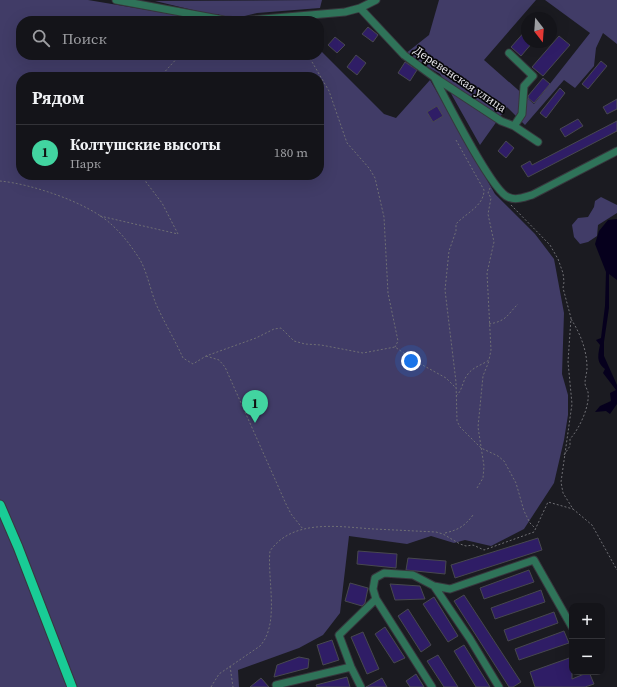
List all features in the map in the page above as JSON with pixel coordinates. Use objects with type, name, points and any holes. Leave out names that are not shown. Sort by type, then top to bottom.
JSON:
[{"type":"main road","points":[[0,505],[18,547],[72,687]]},
{"type":"street","points":[[116,0],[202,16]]},
{"type":"street","points":[[298,16],[345,12],[360,8],[376,0]]},
{"type":"street","name":"Деревенская улица","points":[[360,8],[404,55],[434,77],[501,121],[514,126],[538,142]]},
{"type":"street","points":[[509,53],[533,76],[524,86],[522,114],[514,126]]},
{"type":"street","points":[[434,77],[479,159],[500,193],[508,198],[518,199],[553,185],[617,151]]},
{"type":"street","points":[[432,687],[376,599],[373,589],[375,578],[384,573],[413,575],[434,586],[450,589],[534,560],[569,622]]},
{"type":"street","points":[[434,586],[470,639],[499,687]]},
{"type":"street","points":[[362,687],[351,667],[339,635],[376,599]]},
{"type":"street","points":[[276,684],[351,667]]},
{"type":"path","points":[[165,72],[175,60]]},
{"type":"path","points":[[311,60],[318,72]]},
{"type":"path","points":[[324,82],[329,91],[347,144],[370,168],[375,178],[384,217],[388,293],[398,342],[395,347]]},
{"type":"path","points":[[456,140],[484,190],[484,198],[480,204],[465,214],[456,224],[456,231],[449,250],[445,290],[454,356],[457,421],[460,427],[481,448],[498,456],[504,462],[516,483],[524,511],[530,523],[536,528]]},
{"type":"path","points":[[0,180],[15,182],[42,190],[98,215],[111,224],[121,234],[140,260],[164,321],[183,358],[192,364],[206,356],[256,338],[274,328],[280,328],[294,341],[305,344],[321,345],[363,353],[395,347],[417,362],[446,378],[456,388]]},
{"type":"path","points":[[98,215],[178,234],[162,203],[145,180]]},
{"type":"path","points":[[476,488],[483,478],[484,466],[478,427],[482,376],[489,360],[491,350],[490,287],[488,272],[494,242],[488,214],[491,198],[488,193],[493,181]]},
{"type":"path","points":[[510,205],[514,206],[514,210]]},
{"type":"path","points":[[512,208],[550,246],[558,259],[563,273],[563,288],[571,318],[580,334],[585,353],[587,367],[585,383],[588,392],[586,412],[582,418],[580,426],[570,439],[570,446],[564,455]]},
{"type":"path","points":[[490,324],[506,319],[518,304]]},
{"type":"path","points":[[571,318],[568,362],[572,404],[561,482],[563,493],[573,509],[592,525],[617,570]]},
{"type":"path","points":[[206,356],[219,360],[225,368],[291,514],[304,529]]},
{"type":"path","points":[[456,397],[460,392],[467,375],[473,369],[489,360]]},
{"type":"path","points":[[211,687],[219,674],[260,646],[265,640],[271,624],[270,551],[277,541],[289,534],[304,529],[323,526],[436,532],[444,534],[460,544],[466,546],[473,545],[484,550],[534,532],[541,521],[548,502],[573,509]]},
{"type":"path","points":[[444,534],[457,530],[467,524],[473,515]]},
{"type":"path","points":[[230,666],[232,687]]},
{"type":"shaded area","points":[[0,0],[88,0],[183,16],[16,16],[16,60],[324,60],[324,54],[384,114],[396,118],[430,80],[495,194],[535,234],[554,259],[564,313],[562,374],[568,395],[568,415],[554,483],[524,529],[491,546],[465,540],[454,543],[431,536],[407,544],[349,536],[340,613],[323,635],[299,648],[238,670],[239,687],[0,687]]},
{"type":"shaded area","points":[[322,0],[320,8],[257,13],[245,16],[221,16],[218,14],[213,16],[214,15],[155,1]]},
{"type":"shaded area","points":[[439,0],[536,0],[526,12],[521,12],[521,17],[484,60],[534,104],[590,33],[545,0],[617,0],[617,44],[603,33],[596,48],[594,66],[575,88],[564,80],[525,125],[507,107],[480,145],[440,74],[405,54],[429,35]]},
{"type":"shaded area","points":[[601,197],[617,205],[617,213],[598,225],[597,236],[588,242],[580,244],[574,237],[572,225],[578,218],[588,217],[594,207],[595,201]]},
{"type":"shaded area","points":[[617,219],[617,280],[609,274],[609,308],[604,342],[604,356],[617,385],[617,404],[610,414],[606,411],[595,412],[600,406],[611,401],[610,393],[616,390],[603,373],[605,369],[600,364],[598,358],[600,345],[596,340],[601,338],[605,306],[606,272],[595,244],[599,231],[608,220]]},
{"type":"building","points":[[368,27],[378,35],[373,42],[362,34]]},
{"type":"building","points":[[521,36],[521,48],[528,48],[521,56],[511,47]]},
{"type":"building","points":[[559,36],[570,45],[543,76],[532,67],[549,48],[557,48],[557,38]]},
{"type":"building","points":[[335,37],[345,45],[337,53],[328,45]]},
{"type":"building","points":[[356,55],[366,63],[357,75],[347,67]]},
{"type":"building","points":[[601,61],[607,66],[588,89],[582,84]]},
{"type":"building","points":[[405,62],[417,70],[410,81],[398,73]]},
{"type":"building","points":[[543,78],[550,84],[534,103],[528,98],[528,96]]},
{"type":"building","points":[[560,88],[565,93],[546,118],[540,113]]},
{"type":"building","points":[[617,99],[617,109],[607,114],[603,107]]},
{"type":"building","points":[[437,106],[443,116],[433,122],[427,112]]},
{"type":"building","points":[[578,119],[583,126],[565,137],[560,129]]},
{"type":"building","points":[[617,121],[617,131],[528,177],[521,166],[530,161],[532,165]]},
{"type":"building","points":[[506,141],[514,148],[506,158],[498,151]]},
{"type":"building","points":[[538,538],[542,550],[455,578],[451,565]]},
{"type":"building","points":[[358,551],[397,554],[396,568],[357,564]]},
{"type":"building","points":[[408,558],[446,561],[445,574],[406,570]]},
{"type":"building","points":[[529,570],[534,582],[484,599],[480,588]]},
{"type":"building","points":[[350,583],[368,588],[365,603],[362,606],[345,601]]},
{"type":"building","points":[[390,584],[420,586],[425,599],[395,600]]},
{"type":"building","points":[[541,590],[545,602],[495,619],[491,608]]},
{"type":"building","points":[[464,595],[521,682],[513,687],[509,687],[454,601]]},
{"type":"building","points":[[434,597],[458,636],[448,642],[423,604]]},
{"type":"building","points":[[408,609],[431,645],[421,652],[398,616]]},
{"type":"building","points":[[554,612],[558,623],[508,641],[504,630]]},
{"type":"building","points":[[385,627],[405,658],[394,663],[375,634]]},
{"type":"building","points":[[564,631],[569,643],[519,660],[515,649]]},
{"type":"building","points":[[363,632],[379,669],[367,674],[351,637]]},
{"type":"building","points":[[332,640],[339,660],[323,665],[317,645]]},
{"type":"building","points":[[464,645],[490,687],[476,687],[454,651]]},
{"type":"building","points":[[438,655],[458,687],[444,687],[427,661]]},
{"type":"building","points":[[299,657],[309,659],[308,668],[274,677],[277,665]]},
{"type":"building","points":[[569,658],[569,675],[572,675],[572,679],[582,675],[590,675],[594,684],[585,687],[535,687],[530,672]]},
{"type":"building","points":[[416,674],[424,687],[410,687],[406,681]]},
{"type":"building","points":[[347,677],[350,687],[317,687],[316,685]]},
{"type":"building","points":[[261,678],[269,687],[250,687]]},
{"type":"building","points":[[382,678],[387,687],[366,687]]},
{"type":"place","name":"Колтушские высоты","points":[[255,423]]}]
